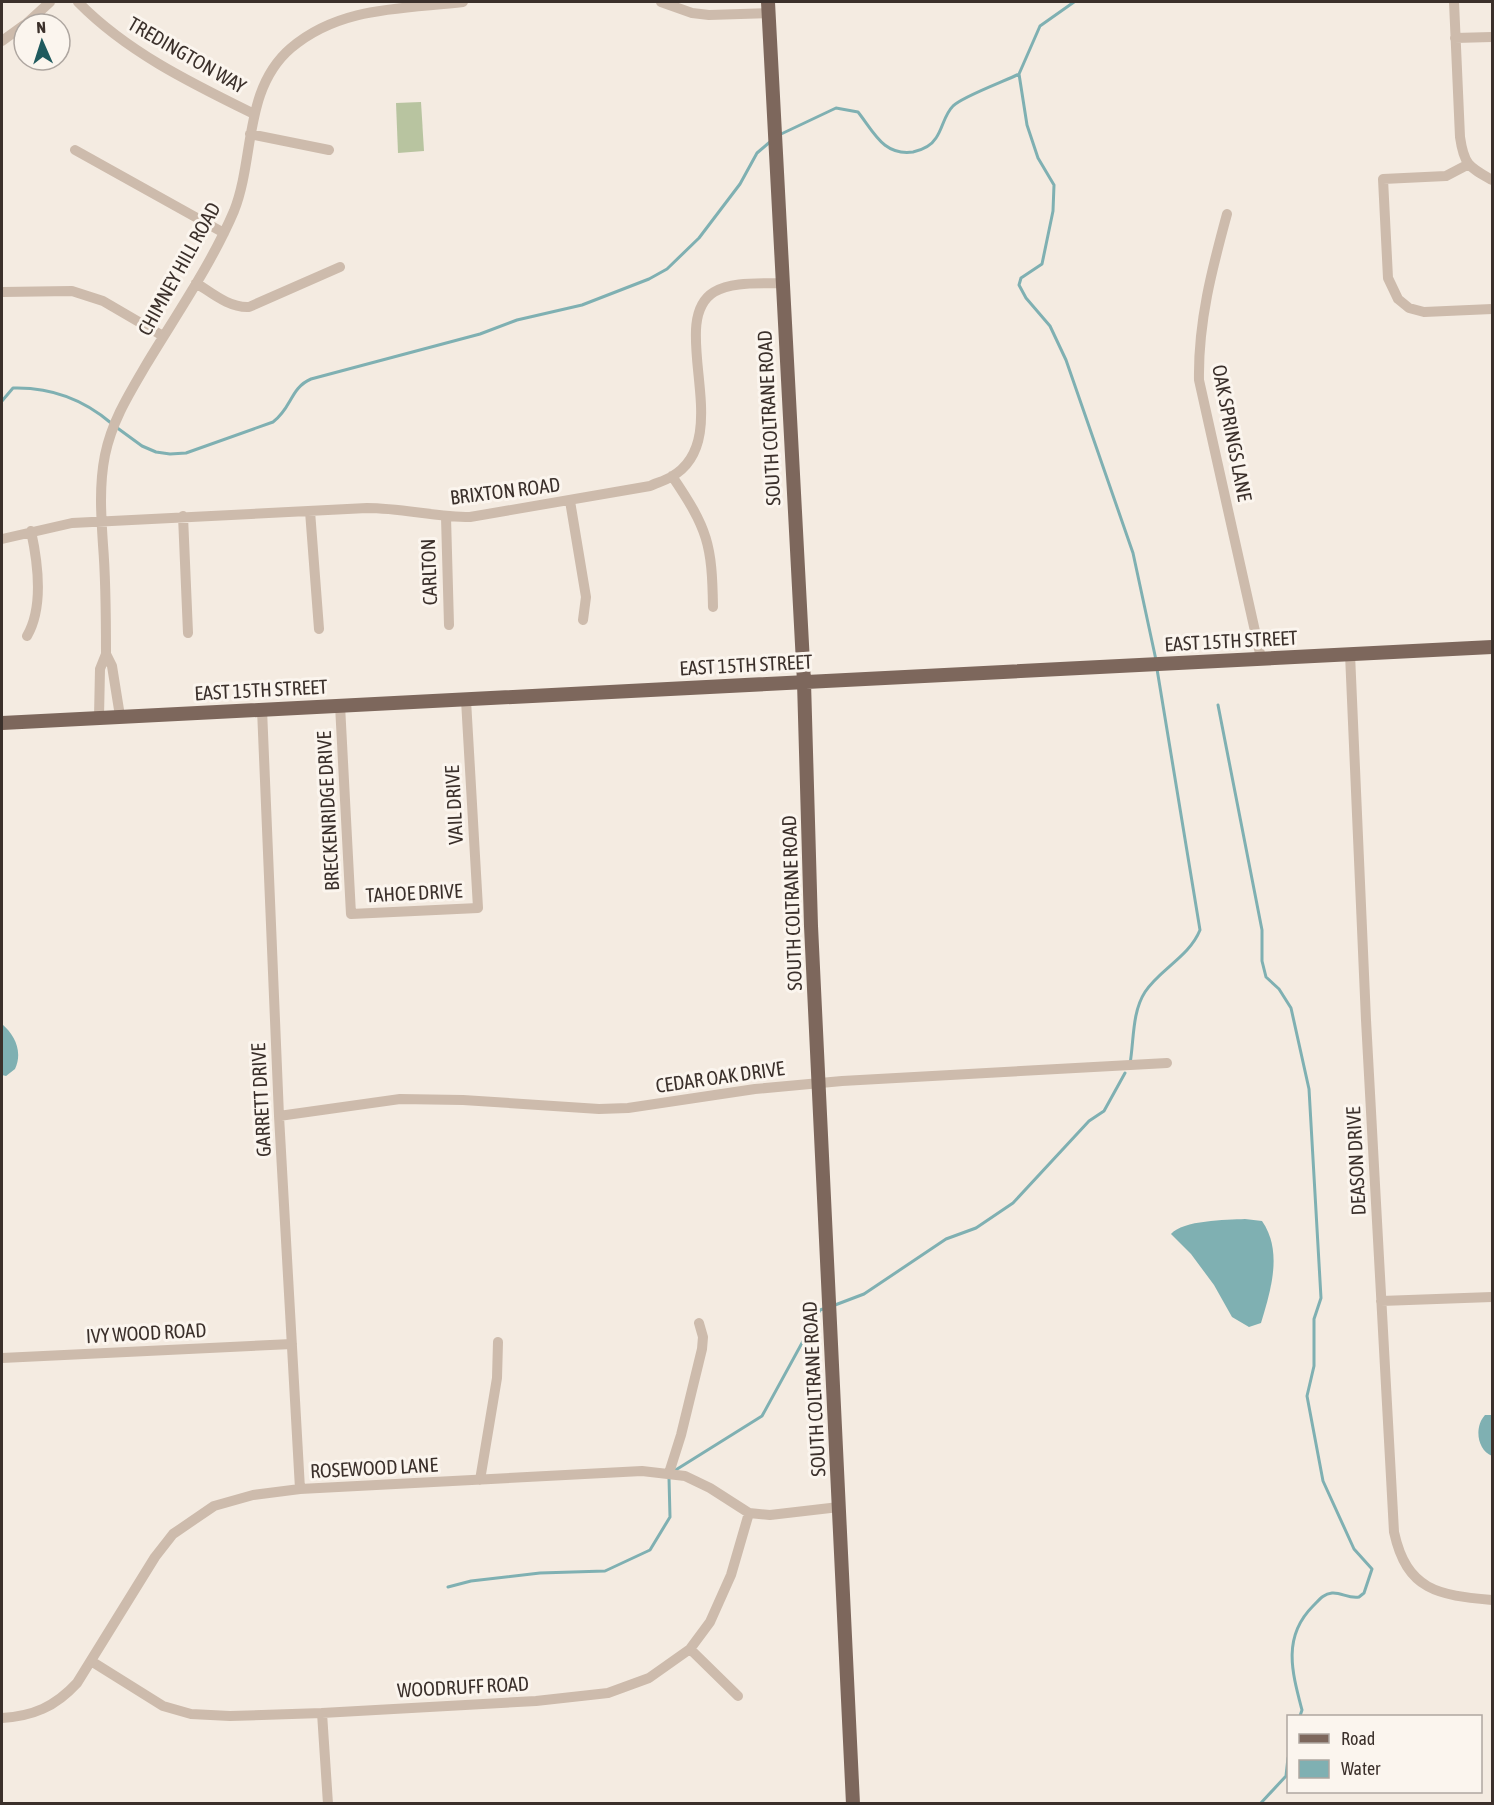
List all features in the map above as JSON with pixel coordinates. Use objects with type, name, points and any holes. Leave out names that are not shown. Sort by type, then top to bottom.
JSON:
[{"type":"main road","name":"SOUTH COLTRANE ROAD","points":[[768,7],[804,682],[819,1083],[853,1803]]},
{"type":"main road","name":"EAST 15TH STREET","points":[[2,723],[1492,647]]},
{"type":"street","name":"TREDINGTON WAY","points":[[78,2],[146,57],[254,114]]},
{"type":"street","points":[[353,2],[357,13]]},
{"type":"street","name":"CHIMNEY HILL ROAD","points":[[106,654],[100,521],[102,483],[110,437],[120,409],[224,233],[241,189],[254,114],[268,79],[289,49],[312,31],[357,13],[462,2]]},
{"type":"street","points":[[662,2],[676,4],[692,13],[709,15],[768,7]]},
{"type":"street","points":[[1454,2],[1460,138],[1467,165],[1492,180]]},
{"type":"street","points":[[1455,38],[1492,37]]},
{"type":"street","points":[[250,134],[329,150]]},
{"type":"street","points":[[75,150],[224,233]]},
{"type":"street","points":[[1467,165],[1446,176],[1383,179],[1388,278],[1398,299],[1409,308],[1424,312],[1492,309]]},
{"type":"street","name":"OAK SPRINGS LANE","points":[[1227,214],[1208,288],[1199,347],[1199,380],[1262,658]]},
{"type":"street","points":[[196,283],[224,301],[239,307],[249,307],[340,267]]},
{"type":"street","points":[[713,607],[710,546],[703,525],[672,477],[695,449],[700,436],[696,327],[702,303],[712,293],[725,287],[781,283]]},
{"type":"street","points":[[2,292],[72,291],[103,301],[163,336]]},
{"type":"street","name":"BRIXTON ROAD","points":[[2,539],[31,531],[100,521],[183,516],[390,508],[446,517],[470,517],[650,486],[672,477]]},
{"type":"street","points":[[570,501],[586,597],[583,620]]},
{"type":"street","points":[[310,511],[319,629]]},
{"type":"street","points":[[183,516],[188,633]]},
{"type":"street","name":"CARLTON","points":[[446,517],[449,625]]},
{"type":"street","points":[[27,636],[34,625],[37,608],[35,550],[31,531]]},
{"type":"street","points":[[106,654],[112,666],[120,716]]},
{"type":"street","points":[[99,717],[100,669],[106,654]]},
{"type":"street","name":"DEASON DRIVE","points":[[1350,654],[1366,1020],[1394,1532],[1399,1555],[1404,1565],[1427,1586],[1459,1597],[1492,1600]]},
{"type":"street","name":"VAIL DRIVE","points":[[466,700],[478,908]]},
{"type":"street","name":"BRECKENRIDGE DRIVE","points":[[340,705],[351,914]]},
{"type":"street","name":"GARRETT DRIVE","points":[[262,709],[279,1116],[300,1489]]},
{"type":"street","name":"TAHOE DRIVE","points":[[351,914],[478,908]]},
{"type":"street","name":"CEDAR OAK DRIVE","points":[[279,1116],[400,1100],[464,1100],[599,1109],[628,1108],[755,1089],[819,1083],[1167,1063]]},
{"type":"street","points":[[1382,1301],[1492,1297]]},
{"type":"street","points":[[672,1474],[702,1348],[703,1337],[699,1323]]},
{"type":"street","points":[[480,1480],[497,1378],[498,1342]]},
{"type":"street","name":"IVY WOOD ROAD","points":[[2,1358],[292,1344]]},
{"type":"street","name":"ROSEWOOD LANE","points":[[2,1719],[34,1713],[56,1703],[77,1683],[155,1557],[173,1534],[189,1521],[223,1503],[253,1495],[300,1489],[642,1472],[672,1474],[710,1488],[750,1513]]},
{"type":"street","points":[[750,1513],[770,1515],[840,1507]]},
{"type":"street","name":"WOODRUFF ROAD","points":[[91,1660],[143,1695],[174,1710],[230,1716],[536,1701],[608,1693],[650,1678],[690,1649],[710,1622],[728,1583],[750,1513]]},
{"type":"street","points":[[690,1649],[738,1696]]},
{"type":"street","points":[[322,1713],[328,1803]]},
{"type":"green space","points":[[421,102],[424,151],[398,153],[396,103]]},
{"type":"water","points":[[2,1024],[11,1033],[18,1050],[15,1069],[6,1076],[2,1075]]},
{"type":"water","points":[[1245,1219],[1262,1221],[1272,1245],[1274,1258],[1271,1284],[1261,1323],[1249,1327],[1232,1317],[1214,1285],[1191,1254],[1171,1234],[1177,1229],[1195,1223]]},
{"type":"water","points":[[1485,1415],[1492,1415],[1492,1456],[1480,1444],[1479,1426]]},
{"type":"waterway","points":[[1019,74],[1040,26],[1074,2]]},
{"type":"waterway","points":[[1019,74],[1027,125],[1038,158],[1054,185],[1053,211],[1042,264],[1021,278],[1019,285],[1026,298],[1050,326],[1066,360],[1133,553],[1156,660]]},
{"type":"waterway","points":[[779,135],[836,108],[858,112],[880,141],[887,146],[894,150],[913,152],[934,141],[948,113],[958,102],[1019,74]]},
{"type":"waterway","points":[[116,427],[142,446],[156,452],[186,453],[273,422],[284,411],[299,388],[311,379],[480,334],[517,320],[582,305],[649,279],[667,269],[699,238],[740,184],[757,153],[771,141]]},
{"type":"waterway","points":[[2,401],[13,388],[53,392],[89,407],[111,423]]},
{"type":"waterway","points":[[1130,1064],[1136,1017],[1145,992],[1158,976],[1189,948],[1200,930],[1157,669]]},
{"type":"waterway","points":[[1218,705],[1262,930],[1262,961],[1266,977],[1279,989],[1291,1008],[1309,1089],[1321,1298],[1314,1319],[1314,1366],[1307,1396],[1323,1481],[1354,1549],[1372,1569],[1364,1593],[1359,1597],[1335,1593],[1326,1595],[1303,1618],[1297,1630],[1292,1655],[1295,1682],[1302,1710],[1300,1715]]},
{"type":"waterway","points":[[835,1305],[864,1294],[946,1239],[976,1228],[1013,1203],[1089,1121],[1104,1111],[1125,1073]]},
{"type":"waterway","points":[[674,1471],[762,1416],[820,1310],[826,1308]]},
{"type":"waterway","points":[[448,1587],[471,1581],[540,1573],[605,1571],[650,1550],[670,1517],[669,1478]]},
{"type":"waterway","points":[[1260,1804],[1286,1776],[1287,1767]]}]
